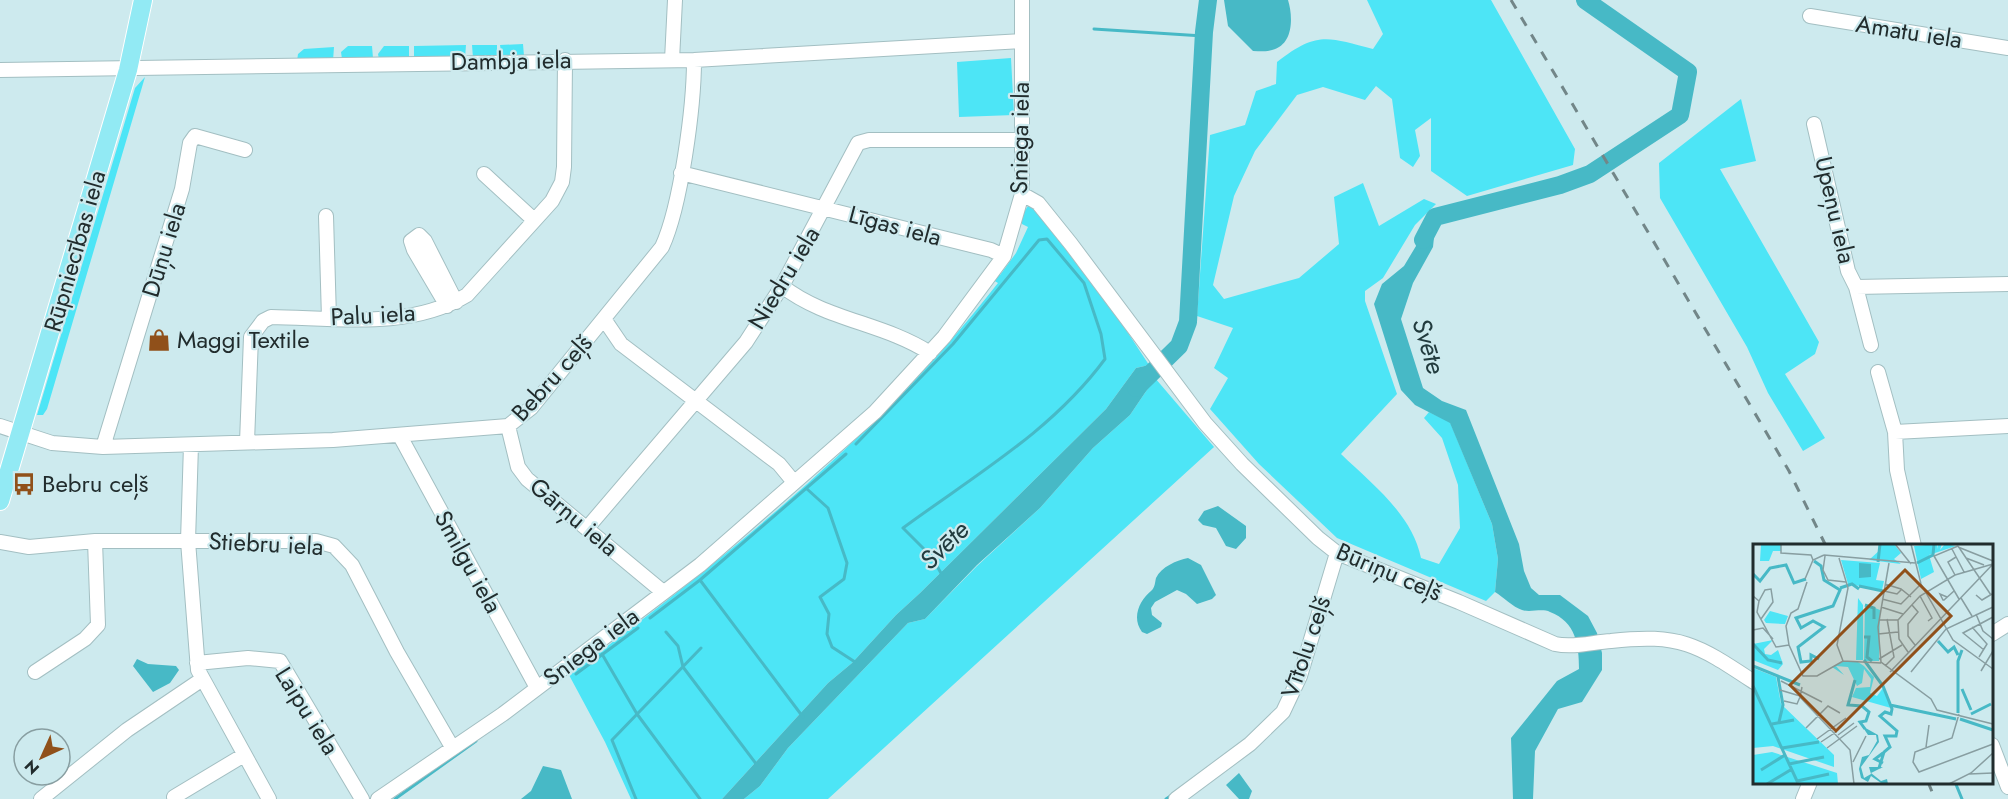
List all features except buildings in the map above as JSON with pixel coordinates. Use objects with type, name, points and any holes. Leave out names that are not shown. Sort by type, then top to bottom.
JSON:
[{"type":"main road","name":"Rūpniecības iela","points":[[0,501],[128,70],[143,0]]},
{"type":"street","points":[[672,60],[675,0]]},
{"type":"street","name":"Sniega iela","points":[[378,799],[537,688],[734,537],[793,481],[875,412],[930,352],[1004,256],[1022,194],[1022,0]]},
{"type":"street","name":"Amatu iela","points":[[1810,16],[2008,48]]},
{"type":"street","name":"Dambja iela","points":[[0,70],[128,70],[565,60],[694,60],[1022,41]]},
{"type":"street","name":"Palu iela","points":[[247,442],[251,336],[255,329],[271,318],[362,320],[416,316],[452,304],[467,295],[552,201],[562,182],[565,60]]},
{"type":"street","name":"Bebru ceļš","points":[[0,426],[68,447],[103,447],[400,436],[508,426],[531,408],[662,247],[670,225],[681,173],[694,87],[694,60]]},
{"type":"street","name":"Upeņu iela","points":[[1814,124],[1848,271],[1856,287],[2008,284]]},
{"type":"street","name":"Dūņu iela","points":[[103,447],[182,189],[190,143],[195,136],[203,136],[245,150]]},
{"type":"street","name":"Niedru iela","points":[[588,527],[746,342],[782,286],[858,143],[869,140],[1022,140]]},
{"type":"street","name":"Līgas iela","points":[[681,173],[825,207],[990,250],[1004,256]]},
{"type":"street","points":[[484,174],[534,220]]},
{"type":"street","name":"Būriņu ceļš","points":[[1022,194],[1038,203],[1206,423],[1242,464],[1337,554],[1449,597],[1555,644],[1569,646],[1646,637],[1673,639],[1700,648],[1753,681]]},
{"type":"street","points":[[326,216],[328,318]]},
{"type":"street","points":[[782,286],[819,308],[930,352]]},
{"type":"street","points":[[1856,287],[1871,345]]},
{"type":"street","points":[[604,319],[621,344],[779,464],[793,481]]},
{"type":"street","points":[[1878,372],[1896,432],[1897,470],[1914,544]]},
{"type":"street","name":"Gārņu iela","points":[[508,426],[518,467],[522,473],[539,490],[588,527],[663,592]]},
{"type":"street","points":[[1896,432],[2008,426]]},
{"type":"street","name":"Smilgu iela","points":[[400,436],[537,688]]},
{"type":"street","points":[[191,445],[188,541],[197,663],[201,680],[269,799]]},
{"type":"street","points":[[35,672],[85,639],[98,625],[95,541]]},
{"type":"street","name":"Stiebru iela","points":[[0,542],[29,547],[95,541],[316,541],[333,546],[352,565],[397,652],[452,747]]},
{"type":"street","name":"Vītolu ceļš","points":[[1176,799],[1251,744],[1283,712],[1300,676],[1337,554]]},
{"type":"street","points":[[1993,633],[2008,624]]},
{"type":"street","name":"Laipu iela","points":[[197,663],[248,658],[280,661],[362,799]]},
{"type":"street","points":[[41,799],[127,730],[201,680]]},
{"type":"street","points":[[1993,749],[2008,787]]},
{"type":"street","points":[[174,796],[244,755]]},
{"type":"street","points":[[1803,799],[1810,784]]},
{"type":"shaded area","points":[[1224,0],[1288,0],[1291,22],[1288,36],[1279,47],[1270,51],[1253,51],[1228,26]]},
{"type":"shaded area","points":[[1367,0],[1491,0],[1575,149],[1573,165],[1467,196],[1431,171],[1431,118],[1415,130],[1420,156],[1413,167],[1400,158],[1392,99],[1376,86],[1365,100],[1323,87],[1297,95],[1255,151],[1234,196],[1213,285],[1224,299],[1299,278],[1339,244],[1334,197],[1363,183],[1379,226],[1424,199],[1436,204],[1415,225],[1383,278],[1365,291],[1365,301],[1397,394],[1341,454],[1378,488],[1400,514],[1409,527],[1421,558],[1439,564],[1460,528],[1458,485],[1442,438],[1424,418],[1429,412],[1450,422],[1492,524],[1498,559],[1495,592],[1486,601],[1337,538],[1259,464],[1210,409],[1228,378],[1214,368],[1233,328],[1197,316],[1210,135],[1245,125],[1256,91],[1276,84],[1277,62],[1302,45],[1323,39],[1373,49],[1383,34]]},
{"type":"shaded area","points":[[523,44],[524,56],[502,58],[500,45]]},
{"type":"shaded area","points":[[466,45],[465,58],[414,58],[414,46]]},
{"type":"shaded area","points":[[472,45],[497,45],[497,57],[473,58]]},
{"type":"shaded area","points":[[348,46],[372,46],[373,58],[342,59],[341,52]]},
{"type":"shaded area","points":[[384,46],[409,46],[409,57],[379,59],[378,54]]},
{"type":"shaded area","points":[[334,47],[333,61],[297,61],[298,54],[304,49]]},
{"type":"shaded area","points":[[1011,58],[1014,115],[959,117],[957,62]]},
{"type":"shaded area","points":[[145,77],[47,409],[43,415],[37,415],[135,88]]},
{"type":"shaded area","points":[[1741,99],[1756,161],[1720,169],[1819,342],[1815,354],[1785,374],[1825,438],[1803,451],[1768,393],[1747,347],[1660,198],[1659,163]]},
{"type":"shaded area","points":[[1028,206],[1032,206],[1115,313],[1149,365],[1136,368],[1106,409],[896,615],[852,663],[828,683],[722,799],[631,799],[605,742],[569,675],[742,540],[851,444],[902,393],[952,339],[998,283],[993,280],[998,274],[1000,275],[1016,253],[1028,227],[1022,224],[1022,215]]},
{"type":"shaded area","points":[[1436,218],[1433,247],[1413,283],[1401,319],[1423,388],[1442,401],[1466,410],[1519,544],[1524,571],[1531,588],[1539,595],[1560,595],[1588,616],[1597,633],[1602,653],[1602,670],[1582,702],[1558,709],[1535,751],[1533,799],[1513,799],[1511,738],[1557,681],[1579,669],[1577,643],[1571,628],[1559,616],[1547,611],[1522,610],[1495,592],[1498,559],[1492,524],[1450,423],[1415,405],[1401,390],[1374,304],[1382,284],[1404,266],[1431,221]]},
{"type":"shaded area","points":[[1149,365],[1155,373],[1155,378],[1130,415],[1093,448],[1040,508],[977,565],[925,619],[908,623],[788,748],[760,786],[744,799],[722,799],[828,683],[852,663],[896,615],[1106,409],[1136,368]]},
{"type":"shaded area","points":[[1155,378],[1214,447],[828,799],[744,799],[760,786],[788,748],[908,623],[925,619],[977,566],[1040,508],[1093,448],[1130,415]]},
{"type":"shaded area","points":[[1218,506],[1246,526],[1246,538],[1236,549],[1226,546],[1216,528],[1203,525],[1198,520],[1204,511]]},
{"type":"shaded area","points":[[1188,558],[1201,565],[1216,595],[1212,599],[1197,604],[1186,594],[1177,590],[1155,602],[1151,608],[1152,615],[1162,623],[1161,627],[1147,634],[1142,632],[1137,621],[1138,609],[1153,588],[1158,574],[1179,560]]},
{"type":"shaded area","points":[[137,659],[148,664],[176,666],[179,670],[170,683],[153,692],[133,666]]},
{"type":"shaded area","points":[[543,766],[561,770],[572,799],[521,799],[531,791]]},
{"type":"shaded area","points":[[1239,773],[1252,791],[1249,799],[1239,799],[1226,785]]},
{"type":"waterway","name":"Svēte","points":[[1136,388],[1179,346],[1188,322],[1204,32],[1208,0]]},
{"type":"waterway","name":"Svēte","points":[[1423,240],[1435,217],[1560,185],[1590,174],[1680,115],[1688,72],[1585,0]]},
{"type":"waterway","points":[[1094,29],[1203,36]]},
{"type":"waterway","points":[[856,444],[953,344],[1039,240],[1047,239],[1084,283],[1101,334],[1105,359],[1084,385],[1037,430],[903,528],[932,557],[942,575]]},
{"type":"waterway","points":[[650,618],[700,580],[846,454]]},
{"type":"waterway","points":[[807,489],[828,508],[847,563],[844,579],[820,597],[829,614],[827,634],[832,647],[855,662]]},
{"type":"waterway","points":[[700,580],[803,717]]},
{"type":"waterway","points":[[576,674],[638,628]]},
{"type":"waterway","points":[[666,632],[678,646],[683,667],[757,765]]},
{"type":"waterway","points":[[636,799],[612,740],[701,648]]},
{"type":"waterway","points":[[602,654],[637,714],[700,799]]},
{"type":"waterway","points":[[395,799],[476,741]]},
{"type":"waterway","points":[[1956,784],[1962,799]]},
{"type":"waterway","points":[[1166,799],[1172,795]]},
{"type":"railway","points":[[1511,0],[1789,471],[1825,544]]},
{"type":"railway","points":[[1929,784],[1935,799]]},
{"type":"place","name":"Maggi Textile","points":[[159,340]]},
{"type":"place","name":"Bebru ceļš","points":[[24,484]]}]
